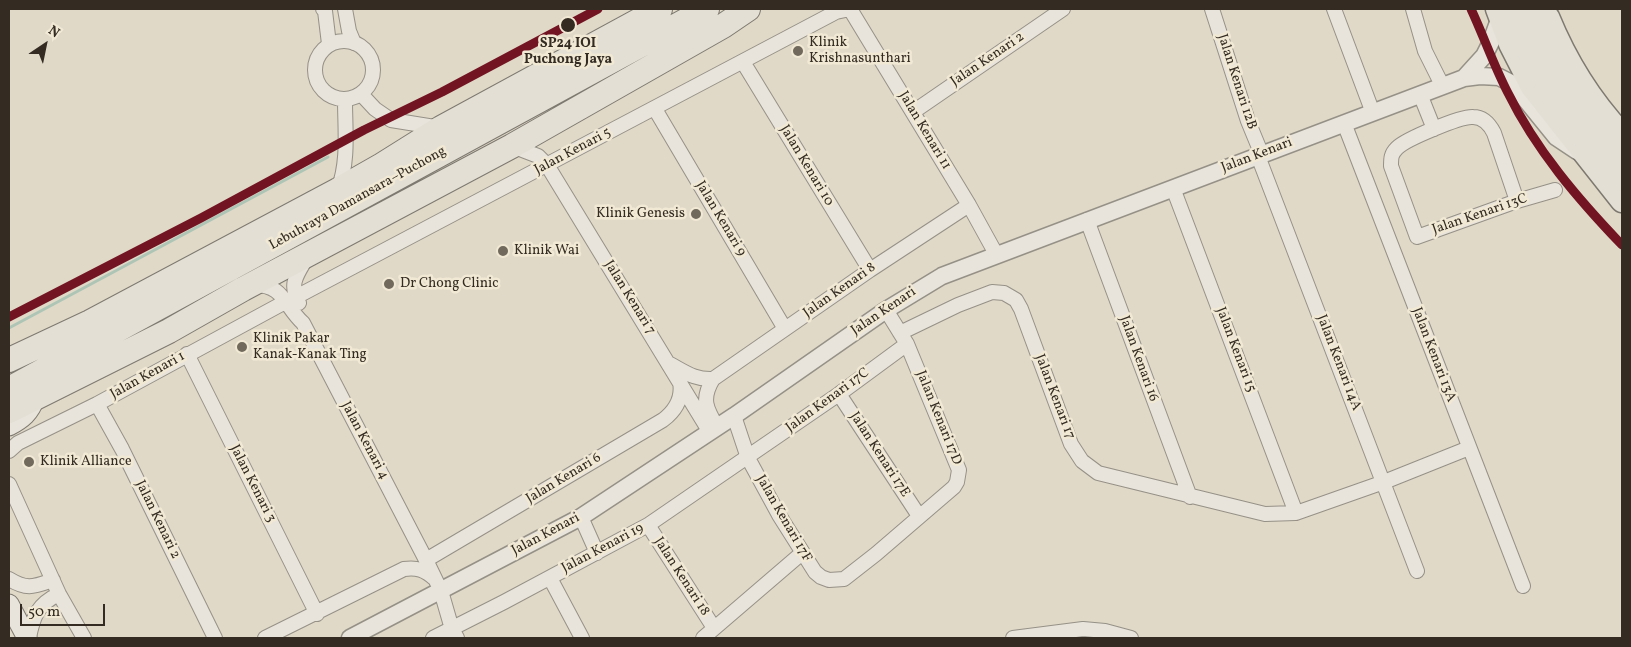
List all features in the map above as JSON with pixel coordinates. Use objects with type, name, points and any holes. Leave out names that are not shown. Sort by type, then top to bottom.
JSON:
[{"type":"highway","name":"Lebuhraya Damansara–Puchong","points":[[9,360],[90,322],[338,190],[441,128],[660,9]]},
{"type":"highway","points":[[9,411],[169,331],[512,146],[709,15],[748,9]]},
{"type":"highway","points":[[709,15],[764,9]]},
{"type":"highway","points":[[1533,9],[1550,54],[1567,86],[1622,155]]},
{"type":"highway","points":[[1545,9],[1559,45],[1593,101],[1622,134]]},
{"type":"highway","points":[[1503,12],[1510,44],[1532,87],[1585,157],[1622,201]]},
{"type":"highway","points":[[1503,12],[1525,44],[1557,104],[1600,156],[1622,179]]},
{"type":"highway","name":"Lebuhraya Damansara–Puchong","points":[[9,389],[709,15]]},
{"type":"main road","points":[[9,426],[30,410],[36,397]]},
{"type":"main road","points":[[9,604],[28,638]]},
{"type":"street","points":[[323,9],[325,11],[329,44]]},
{"type":"street","points":[[345,9],[349,31],[354,43]]},
{"type":"street","name":"Jalan Kenari 5","points":[[291,299],[836,12],[850,9]]},
{"type":"street","name":"Jalan Kenari 11","points":[[850,9],[969,205],[996,254]]},
{"type":"street","name":"Jalan Kenari 2","points":[[913,112],[1063,9]]},
{"type":"street","name":"Jalan Kenari 12B","points":[[1212,9],[1260,155]]},
{"type":"street","points":[[1334,9],[1373,113]]},
{"type":"street","points":[[1413,9],[1425,51],[1442,86]]},
{"type":"street","name":"Jalan Kenari","points":[[1464,78],[1484,56],[1503,12]]},
{"type":"street","points":[[346,40],[363,48],[369,55],[372,63],[372,80],[361,94],[345,100],[328,95],[322,90],[314,74],[314,65],[317,57],[329,44],[346,40]]},
{"type":"street","name":"Jalan Kenari 10","points":[[742,62],[870,270]]},
{"type":"street","name":"Jalan Kenari","points":[[350,638],[438,585],[581,517],[734,416],[886,310],[942,276],[996,254],[1464,78],[1480,76],[1499,77],[1513,84],[1556,137],[1585,157]]},
{"type":"street","points":[[361,94],[375,109],[391,120],[441,128]]},
{"type":"street","points":[[1420,94],[1434,129],[1474,116],[1489,125],[1494,133],[1517,201]]},
{"type":"street","points":[[338,190],[346,153],[345,100]]},
{"type":"street","name":"Jalan Kenari 9","points":[[655,108],[785,330]]},
{"type":"street","name":"Jalan Kenari 13A","points":[[1344,123],[1523,586]]},
{"type":"street","name":"Jalan Kenari 13C","points":[[1434,129],[1402,144],[1390,158],[1391,166],[1417,237],[1517,201],[1554,190]]},
{"type":"street","points":[[512,146],[538,156],[546,165]]},
{"type":"street","name":"Jalan Kenari 14A","points":[[1260,155],[1417,571]]},
{"type":"street","name":"Jalan Kenari 7","points":[[546,165],[680,382],[713,430]]},
{"type":"street","name":"Jalan Kenari 15","points":[[1173,188],[1296,513]]},
{"type":"street","name":"Jalan Kenari 8","points":[[713,380],[870,270],[969,205]]},
{"type":"street","name":"Jalan Kenari 16","points":[[1087,220],[1190,496]]},
{"type":"street","points":[[291,299],[294,280],[309,254]]},
{"type":"street","name":"Jalan Kenari 4","points":[[252,285],[264,284],[291,299],[294,315],[303,323],[414,535],[438,585],[455,634]]},
{"type":"street","name":"Jalan Kenari 17","points":[[904,338],[958,305],[992,292],[1004,293],[1016,300],[1071,444],[1082,461],[1098,474],[1265,514],[1296,513],[1384,482],[1469,448]]},
{"type":"street","name":"Jalan Kenari 1","points":[[9,451],[18,443],[97,404],[291,299]]},
{"type":"street","name":"Jalan Kenari 17D","points":[[886,310],[904,338],[959,470],[954,487],[919,516]]},
{"type":"street","name":"Jalan Kenari 17C","points":[[748,458],[839,394],[904,338]]},
{"type":"street","name":"Jalan Kenari 3","points":[[187,354],[317,614]]},
{"type":"street","points":[[668,362],[701,380],[713,380],[705,396],[706,407],[713,430]]},
{"type":"street","name":"Jalan Kenari 6","points":[[426,560],[663,420],[674,410],[681,396],[680,382]]},
{"type":"street","name":"Jalan Kenari 17E","points":[[839,394],[919,516]]},
{"type":"street","name":"Jalan Kenari 2","points":[[97,404],[122,449],[215,638]]},
{"type":"street","name":"Jalan Kenari 17F","points":[[734,416],[748,458],[802,553],[814,572],[821,577],[837,580],[844,579],[919,516]]},
{"type":"street","name":"Jalan Kenari 19","points":[[433,638],[455,634],[550,578],[648,525],[748,458]]},
{"type":"street","points":[[9,484],[59,594],[84,638]]},
{"type":"street","points":[[581,517],[597,553]]},
{"type":"street","name":"Jalan Kenari 18","points":[[648,525],[714,628]]},
{"type":"street","points":[[404,569],[414,551],[414,535]]},
{"type":"street","points":[[703,638],[802,553]]},
{"type":"street","points":[[265,638],[317,614],[404,569],[416,568],[430,574],[438,585]]},
{"type":"street","points":[[550,578],[582,638]]},
{"type":"street","points":[[9,579],[27,587],[53,580]]},
{"type":"street","points":[[28,638],[39,609],[46,600],[59,594]]},
{"type":"street","points":[[1013,638],[1083,629],[1131,638]]},
{"type":"waterway","points":[[9,328],[328,157]]},
{"type":"transit line","points":[[9,317],[598,9]]},
{"type":"transit line","points":[[1471,9],[1503,83],[1531,134],[1574,192],[1622,245]]},
{"type":"place","name":"SP24 IOI Puchong Jaya","points":[[568,25]]},
{"type":"place","name":"Klinik Krishnasunthari","points":[[798,51]]},
{"type":"place","name":"Klinik Genesis","points":[[696,214]]},
{"type":"place","name":"Klinik Wai","points":[[503,251]]},
{"type":"place","name":"Dr Chong Clinic","points":[[389,284]]},
{"type":"place","name":"Klinik Pakar Kanak-Kanak Ting","points":[[242,347]]},
{"type":"place","name":"Klinik Alliance","points":[[29,462]]}]
